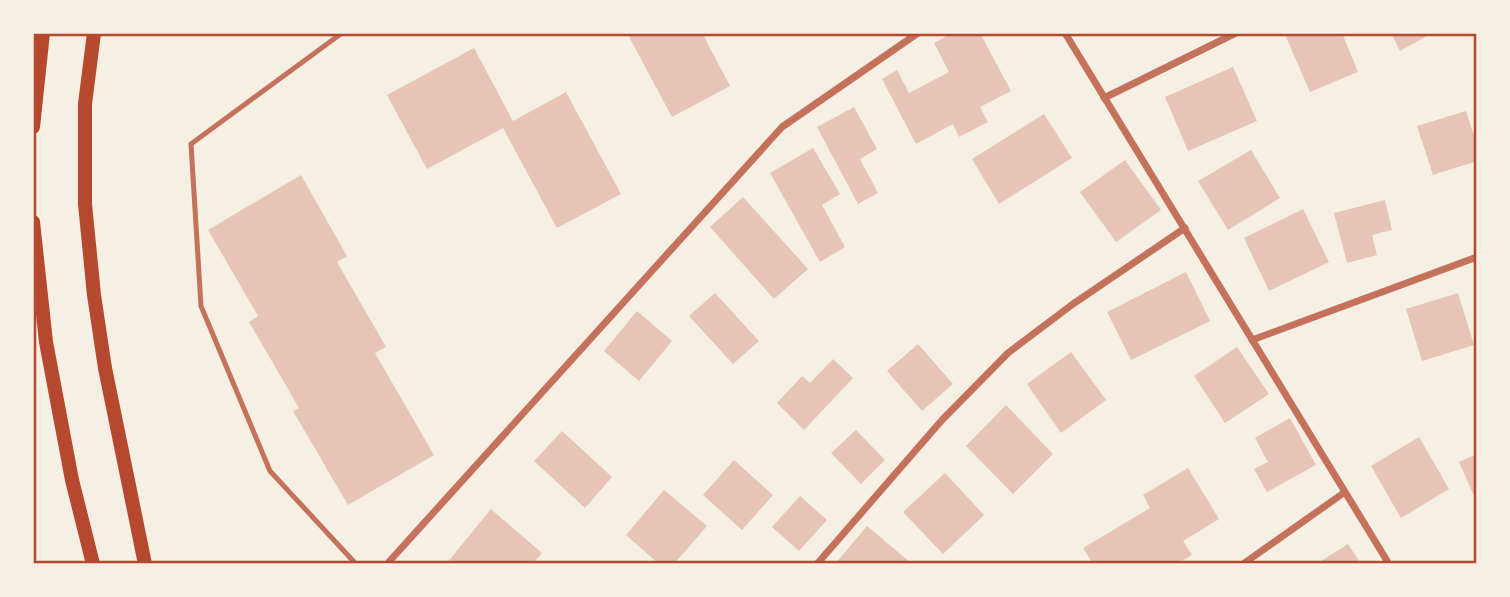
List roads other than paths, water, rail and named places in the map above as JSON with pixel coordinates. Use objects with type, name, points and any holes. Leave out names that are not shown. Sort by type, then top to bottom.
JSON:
[{"type":"main road","points":[[33,127],[43,33]]},
{"type":"main road","points":[[94,33],[85,103],[85,204],[105,368],[145,564]]},
{"type":"main road","points":[[33,222],[46,342],[72,480],[93,564]]},
{"type":"street","points":[[387,564],[782,127],[918,33]]},
{"type":"street","points":[[1065,33],[1389,564]]},
{"type":"street","points":[[1104,98],[1236,33]]},
{"type":"street","points":[[817,564],[942,420],[1009,353],[1073,304],[1185,228]]},
{"type":"street","points":[[1252,340],[1477,257]]},
{"type":"street","points":[[1243,564],[1345,492]]},
{"type":"lane","points":[[342,33],[191,144],[201,306],[270,471],[356,564]]}]
